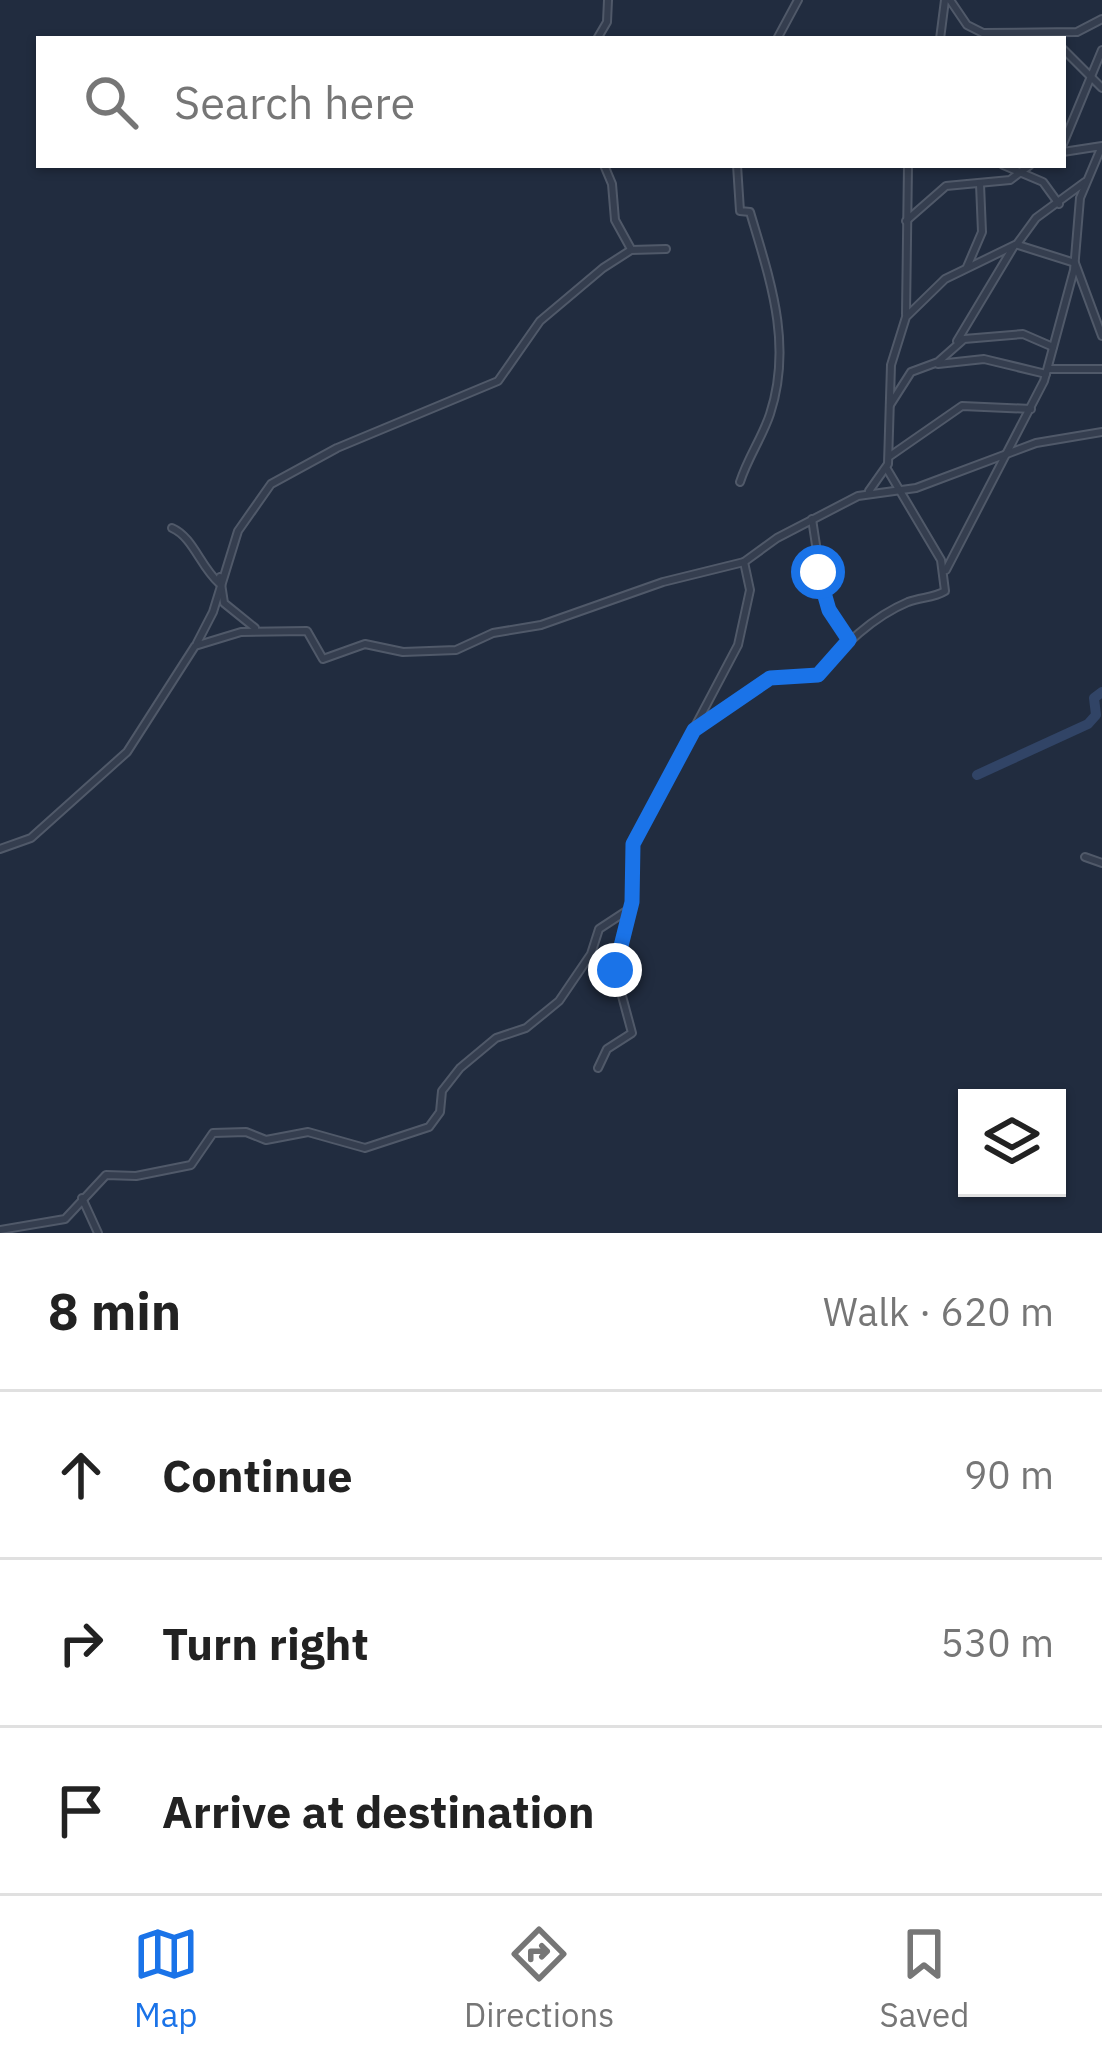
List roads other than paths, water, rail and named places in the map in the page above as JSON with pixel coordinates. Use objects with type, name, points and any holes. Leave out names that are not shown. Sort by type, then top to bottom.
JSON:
[{"type":"street","points":[[599,36],[607,22],[608,0]]},
{"type":"street","points":[[780,36],[798,0]]},
{"type":"street","points":[[947,0],[977,32],[1053,35],[1077,32],[1102,19]]},
{"type":"street","points":[[941,36],[947,0]]},
{"type":"street","points":[[1066,140],[1102,50]]},
{"type":"street","points":[[1066,52],[1102,88]]},
{"type":"street","points":[[694,730],[770,678],[818,675],[849,640],[909,602],[942,595],[946,570],[1047,372],[1075,263],[1077,217],[1102,146],[1066,148]]},
{"type":"street","points":[[605,168],[612,184],[615,220],[631,250]]},
{"type":"street","points":[[737,168],[736,200],[740,211],[751,212],[769,272],[781,349],[770,412],[740,482]]},
{"type":"street","points":[[867,494],[887,469],[894,349],[906,317],[908,168]]},
{"type":"street","points":[[1011,168],[1043,182],[1059,204]]},
{"type":"street","points":[[904,224],[946,186],[1010,180],[1024,168]]},
{"type":"street","points":[[957,345],[1036,218],[1086,181]]},
{"type":"street","points":[[967,267],[982,232],[980,184]]},
{"type":"street","points":[[906,317],[936,285],[1015,245],[1075,263]]},
{"type":"street","points":[[0,849],[32,838],[127,752],[211,618],[219,580],[246,517],[271,484],[338,448],[497,382],[544,318],[631,250],[666,249]]},
{"type":"street","points":[[1075,263],[1102,336]]},
{"type":"street","points":[[935,364],[974,336],[1015,333],[1053,347]]},
{"type":"street","points":[[888,408],[911,372],[935,364],[984,359],[1047,372],[1102,369]]},
{"type":"street","points":[[888,457],[962,406],[1030,409]]},
{"type":"street","points":[[195,646],[258,630],[310,632],[323,659],[365,644],[450,652],[493,633],[541,625],[663,582],[744,562],[812,519],[867,494],[901,491],[1006,453],[1075,434],[1102,432]]},
{"type":"street","points":[[887,469],[946,570]]},
{"type":"street","points":[[812,519],[824,597],[849,640]]},
{"type":"street","points":[[172,528],[187,537],[195,559],[219,580],[226,605],[258,630]]},
{"type":"street","points":[[598,1068],[601,1056],[632,1033],[615,970],[631,908],[633,844],[741,634],[750,590],[744,562]]},
{"type":"street","points":[[1085,857],[1102,863]]},
{"type":"street","points":[[0,1230],[60,1222],[106,1175],[136,1176],[190,1165],[213,1133],[246,1132],[266,1140],[308,1132],[369,1148],[429,1127],[452,1076],[493,1040],[526,1028],[559,1001],[570,978],[580,972],[599,929],[631,908]]},
{"type":"street","points":[[82,1198],[98,1233]]},
{"type":"waterway","points":[[977,775],[1088,724],[1096,715],[1094,698],[1102,692]]}]
